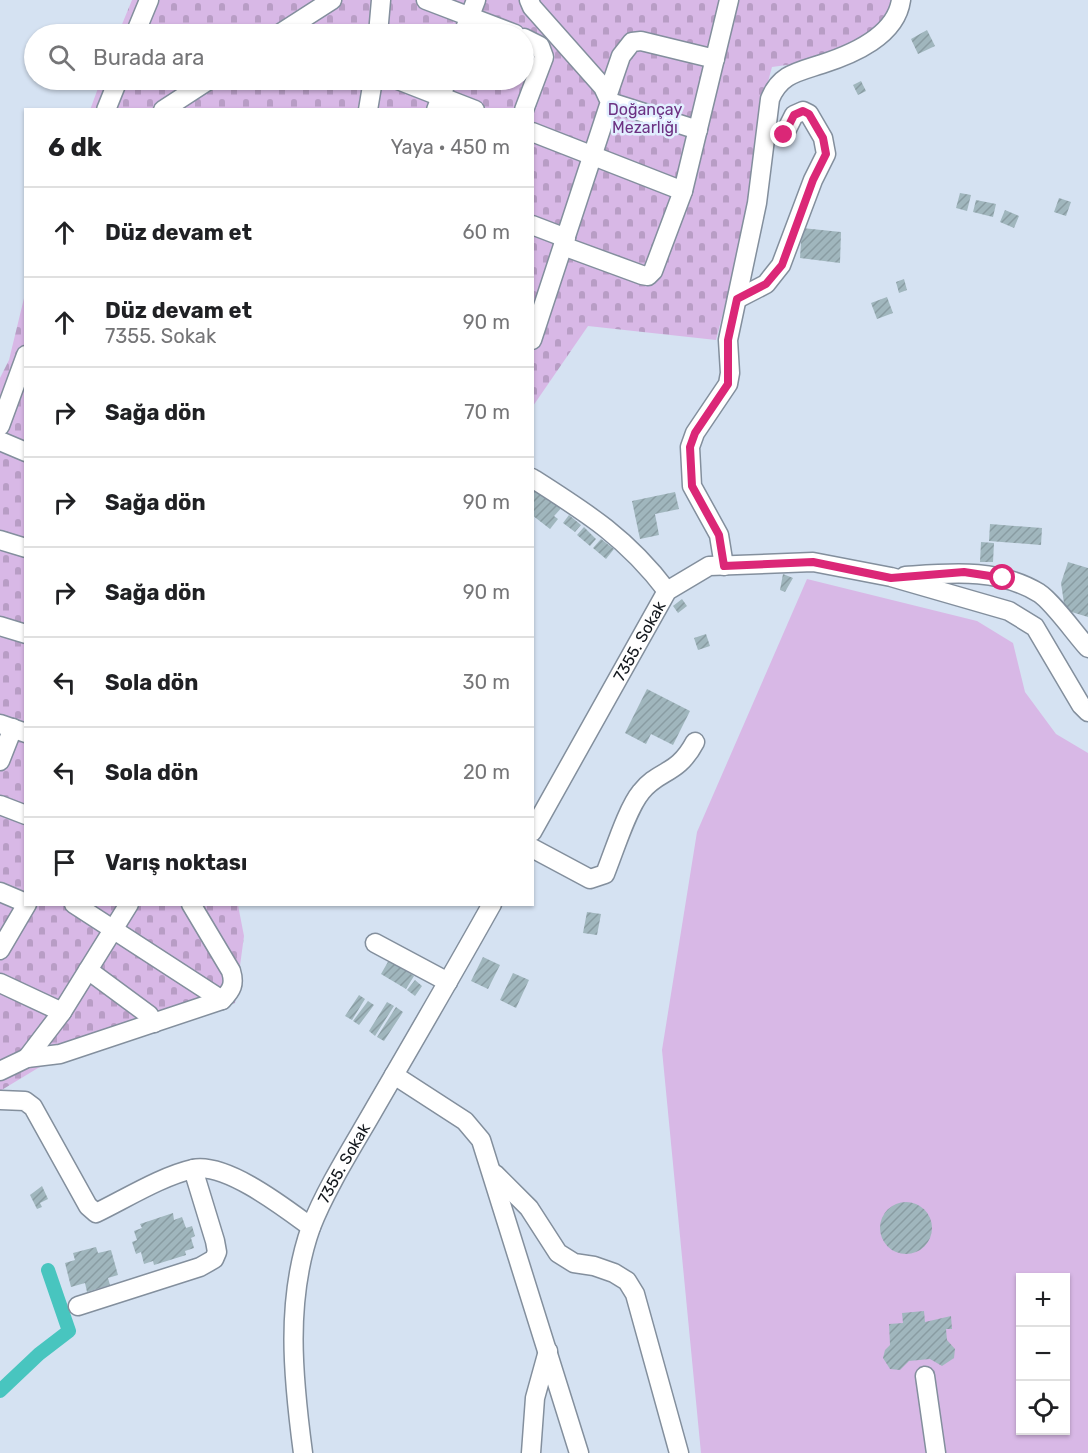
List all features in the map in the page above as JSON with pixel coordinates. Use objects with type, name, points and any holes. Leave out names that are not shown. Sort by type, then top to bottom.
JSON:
[{"type":"street","points":[[139,24],[149,0]]},
{"type":"street","points":[[295,24],[332,0]]},
{"type":"street","points":[[379,24],[381,0]]},
{"type":"street","points":[[426,0],[473,9],[498,24]]},
{"type":"street","points":[[529,0],[532,7],[609,98],[698,130]]},
{"type":"street","points":[[534,226],[564,242],[648,276],[653,271],[683,191],[729,0]]},
{"type":"street","points":[[724,566],[719,535],[692,486],[690,447],[695,433],[728,384],[728,340],[758,202],[770,99],[775,86],[791,74],[824,64],[876,39],[891,25],[899,13],[901,0]]},
{"type":"street","points":[[467,24],[473,9]]},
{"type":"street","points":[[536,320],[564,242],[621,56],[632,42],[641,41],[715,58]]},
{"type":"street","points":[[534,43],[540,46],[544,57],[534,84]]},
{"type":"street","points":[[107,108],[114,90]]},
{"type":"street","points":[[166,108],[194,90]]},
{"type":"street","points":[[368,108],[371,90]]},
{"type":"street","points":[[427,90],[470,108]]},
{"type":"street","points":[[525,108],[532,90]]},
{"type":"street","points":[[737,299],[766,284],[782,265],[813,180],[826,154],[823,138],[809,114],[803,111],[794,115],[784,135]]},
{"type":"street","points":[[534,133],[683,191]]},
{"type":"street","points":[[0,426],[24,360]]},
{"type":"street","points":[[0,441],[24,451]]},
{"type":"street","points":[[534,479],[600,521],[643,560],[667,591]]},
{"type":"street","points":[[0,540],[24,547]]},
{"type":"street","name":"7355. Sokak","points":[[534,828],[667,591],[709,566],[813,562],[891,578],[1009,611],[1035,627],[1081,705],[1088,712]]},
{"type":"street","points":[[891,578],[964,572],[1003,578],[1041,594],[1088,648]]},
{"type":"street","points":[[0,626],[24,633]]},
{"type":"street","points":[[0,761],[13,728]]},
{"type":"street","points":[[534,849],[590,879],[601,877],[605,874],[640,792],[676,768],[686,758],[695,742]]},
{"type":"street","points":[[0,805],[24,814]]},
{"type":"street","points":[[0,892],[24,903]]},
{"type":"street","points":[[0,950],[25,906]]},
{"type":"street","points":[[77,906],[222,999]]},
{"type":"street","points":[[27,1059],[62,1012],[128,906]]},
{"type":"street","name":"7355. Sokak","points":[[303,1453],[293,1381],[293,1330],[299,1279],[312,1227],[348,1156],[491,906]]},
{"type":"street","points":[[0,1071],[27,1059],[60,1054],[222,999],[231,991],[234,980],[197,908]]},
{"type":"street","points":[[375,943],[448,982]]},
{"type":"street","points":[[88,970],[149,1015],[154,1023]]},
{"type":"street","points":[[0,983],[62,1012]]},
{"type":"street","points":[[394,1075],[465,1121],[481,1140],[579,1453]]},
{"type":"street","points":[[0,1100],[25,1101],[33,1107],[88,1206],[96,1213],[193,1169],[208,1169],[241,1181],[269,1196],[312,1227]]},
{"type":"street","points":[[78,1306],[200,1267],[214,1259],[217,1251],[215,1241],[193,1169]]},
{"type":"street","points":[[492,1170],[529,1208],[545,1237],[558,1253],[574,1263],[605,1269],[627,1281],[635,1294],[679,1453]]},
{"type":"street","points":[[531,1453],[535,1398],[548,1351]]},
{"type":"street","points":[[924,1376],[936,1453]]},
{"type":"green space","name":"Doğançay Mezarlığı","points":[[132,0],[893,0],[889,15],[876,33],[816,61],[772,67],[759,115],[751,204],[716,340],[588,326],[534,405],[534,108],[91,108],[97,90],[534,90],[534,24],[122,24]]},
{"type":"green space","points":[[24,298],[24,906],[238,906],[244,936],[235,1003],[38,1068],[0,1091],[0,378],[9,360]]},
{"type":"green space","points":[[807,579],[977,621],[1013,643],[1025,692],[1056,734],[1088,753],[1088,1453],[701,1453],[662,1050],[697,832]]},
{"type":"building","points":[[927,30],[935,46],[918,54],[911,39]]},
{"type":"building","points":[[861,81],[866,91],[858,95],[853,85]]},
{"type":"building","points":[[960,193],[971,195],[967,211],[956,208]]},
{"type":"building","points":[[1059,198],[1071,202],[1066,216],[1054,212]]},
{"type":"building","points":[[976,200],[996,204],[993,217],[973,212]]},
{"type":"building","points":[[1005,210],[1019,216],[1014,228],[1000,222]]},
{"type":"building","points":[[802,228],[841,232],[840,263],[800,258]]},
{"type":"building","points":[[904,279],[907,290],[899,293],[896,282]]},
{"type":"building","points":[[887,297],[893,313],[877,319],[871,303]]},
{"type":"building","points":[[534,484],[564,505],[554,516],[558,519],[550,529],[534,517]]},
{"type":"building","points":[[675,492],[679,509],[655,514],[659,535],[640,539],[632,501]]},
{"type":"building","points":[[569,515],[581,525],[575,532],[563,523]]},
{"type":"building","points":[[990,524],[1042,528],[1041,545],[989,541]]},
{"type":"building","points":[[584,527],[596,539],[590,546],[577,535]]},
{"type":"building","points":[[601,539],[614,549],[606,559],[593,548]]},
{"type":"building","points":[[981,542],[994,543],[993,562],[980,562]]},
{"type":"building","points":[[1068,562],[1088,568],[1088,617],[1065,610],[1061,583]]},
{"type":"building","points":[[783,574],[793,578],[785,592],[780,590]]},
{"type":"building","points":[[682,599],[687,606],[678,613],[673,606]]},
{"type":"building","points":[[706,634],[710,646],[698,650],[694,638]]},
{"type":"building","points":[[647,689],[690,711],[673,745],[651,734],[646,744],[625,733]]},
{"type":"building","points":[[587,912],[601,914],[597,935],[583,933]]},
{"type":"building","points":[[483,957],[500,965],[488,989],[471,981]]},
{"type":"building","points":[[389,960],[414,976],[406,989],[381,974]]},
{"type":"building","points":[[513,973],[529,980],[516,1008],[500,1000]]},
{"type":"building","points":[[415,980],[422,986],[415,996],[407,990]]},
{"type":"building","points":[[359,995],[365,999],[352,1020],[345,1016]]},
{"type":"building","points":[[368,1001],[374,1005],[359,1025],[353,1021]]},
{"type":"building","points":[[387,1002],[394,1006],[375,1036],[369,1031]]},
{"type":"building","points":[[396,1007],[403,1012],[384,1041],[377,1037]]},
{"type":"building","points":[[42,1186],[48,1199],[40,1203],[42,1207],[37,1209],[30,1195]]},
{"type":"building","points":[[906,1202],[920,1206],[928,1214],[932,1228],[928,1242],[920,1250],[906,1254],[892,1250],[884,1242],[880,1228],[884,1214],[892,1206]]},
{"type":"building","points":[[173,1213],[174,1220],[182,1217],[186,1228],[192,1226],[195,1236],[191,1238],[194,1248],[185,1251],[186,1255],[154,1265],[153,1261],[144,1264],[141,1252],[136,1254],[132,1242],[137,1240],[134,1231],[142,1228],[140,1224]]},
{"type":"building","points":[[96,1247],[98,1253],[111,1250],[118,1275],[108,1278],[110,1285],[87,1292],[85,1283],[71,1287],[65,1263],[75,1260],[73,1253]]},
{"type":"building","points":[[924,1311],[925,1322],[951,1316],[952,1329],[946,1329],[947,1340],[955,1349],[954,1358],[942,1366],[930,1359],[909,1361],[900,1370],[890,1369],[883,1358],[885,1350],[890,1345],[889,1324],[903,1323],[902,1313]]},
{"type":"waterway","points":[[0,1391],[39,1354],[69,1331],[48,1270]]},
{"type":"route","points":[[784,135],[794,115],[803,111],[809,114],[823,138],[826,154],[813,180],[782,265],[766,284],[737,299],[728,340],[730,373],[728,384],[695,433],[690,447],[692,486],[719,535],[724,566],[813,562],[891,578],[964,572],[1003,578]]}]
